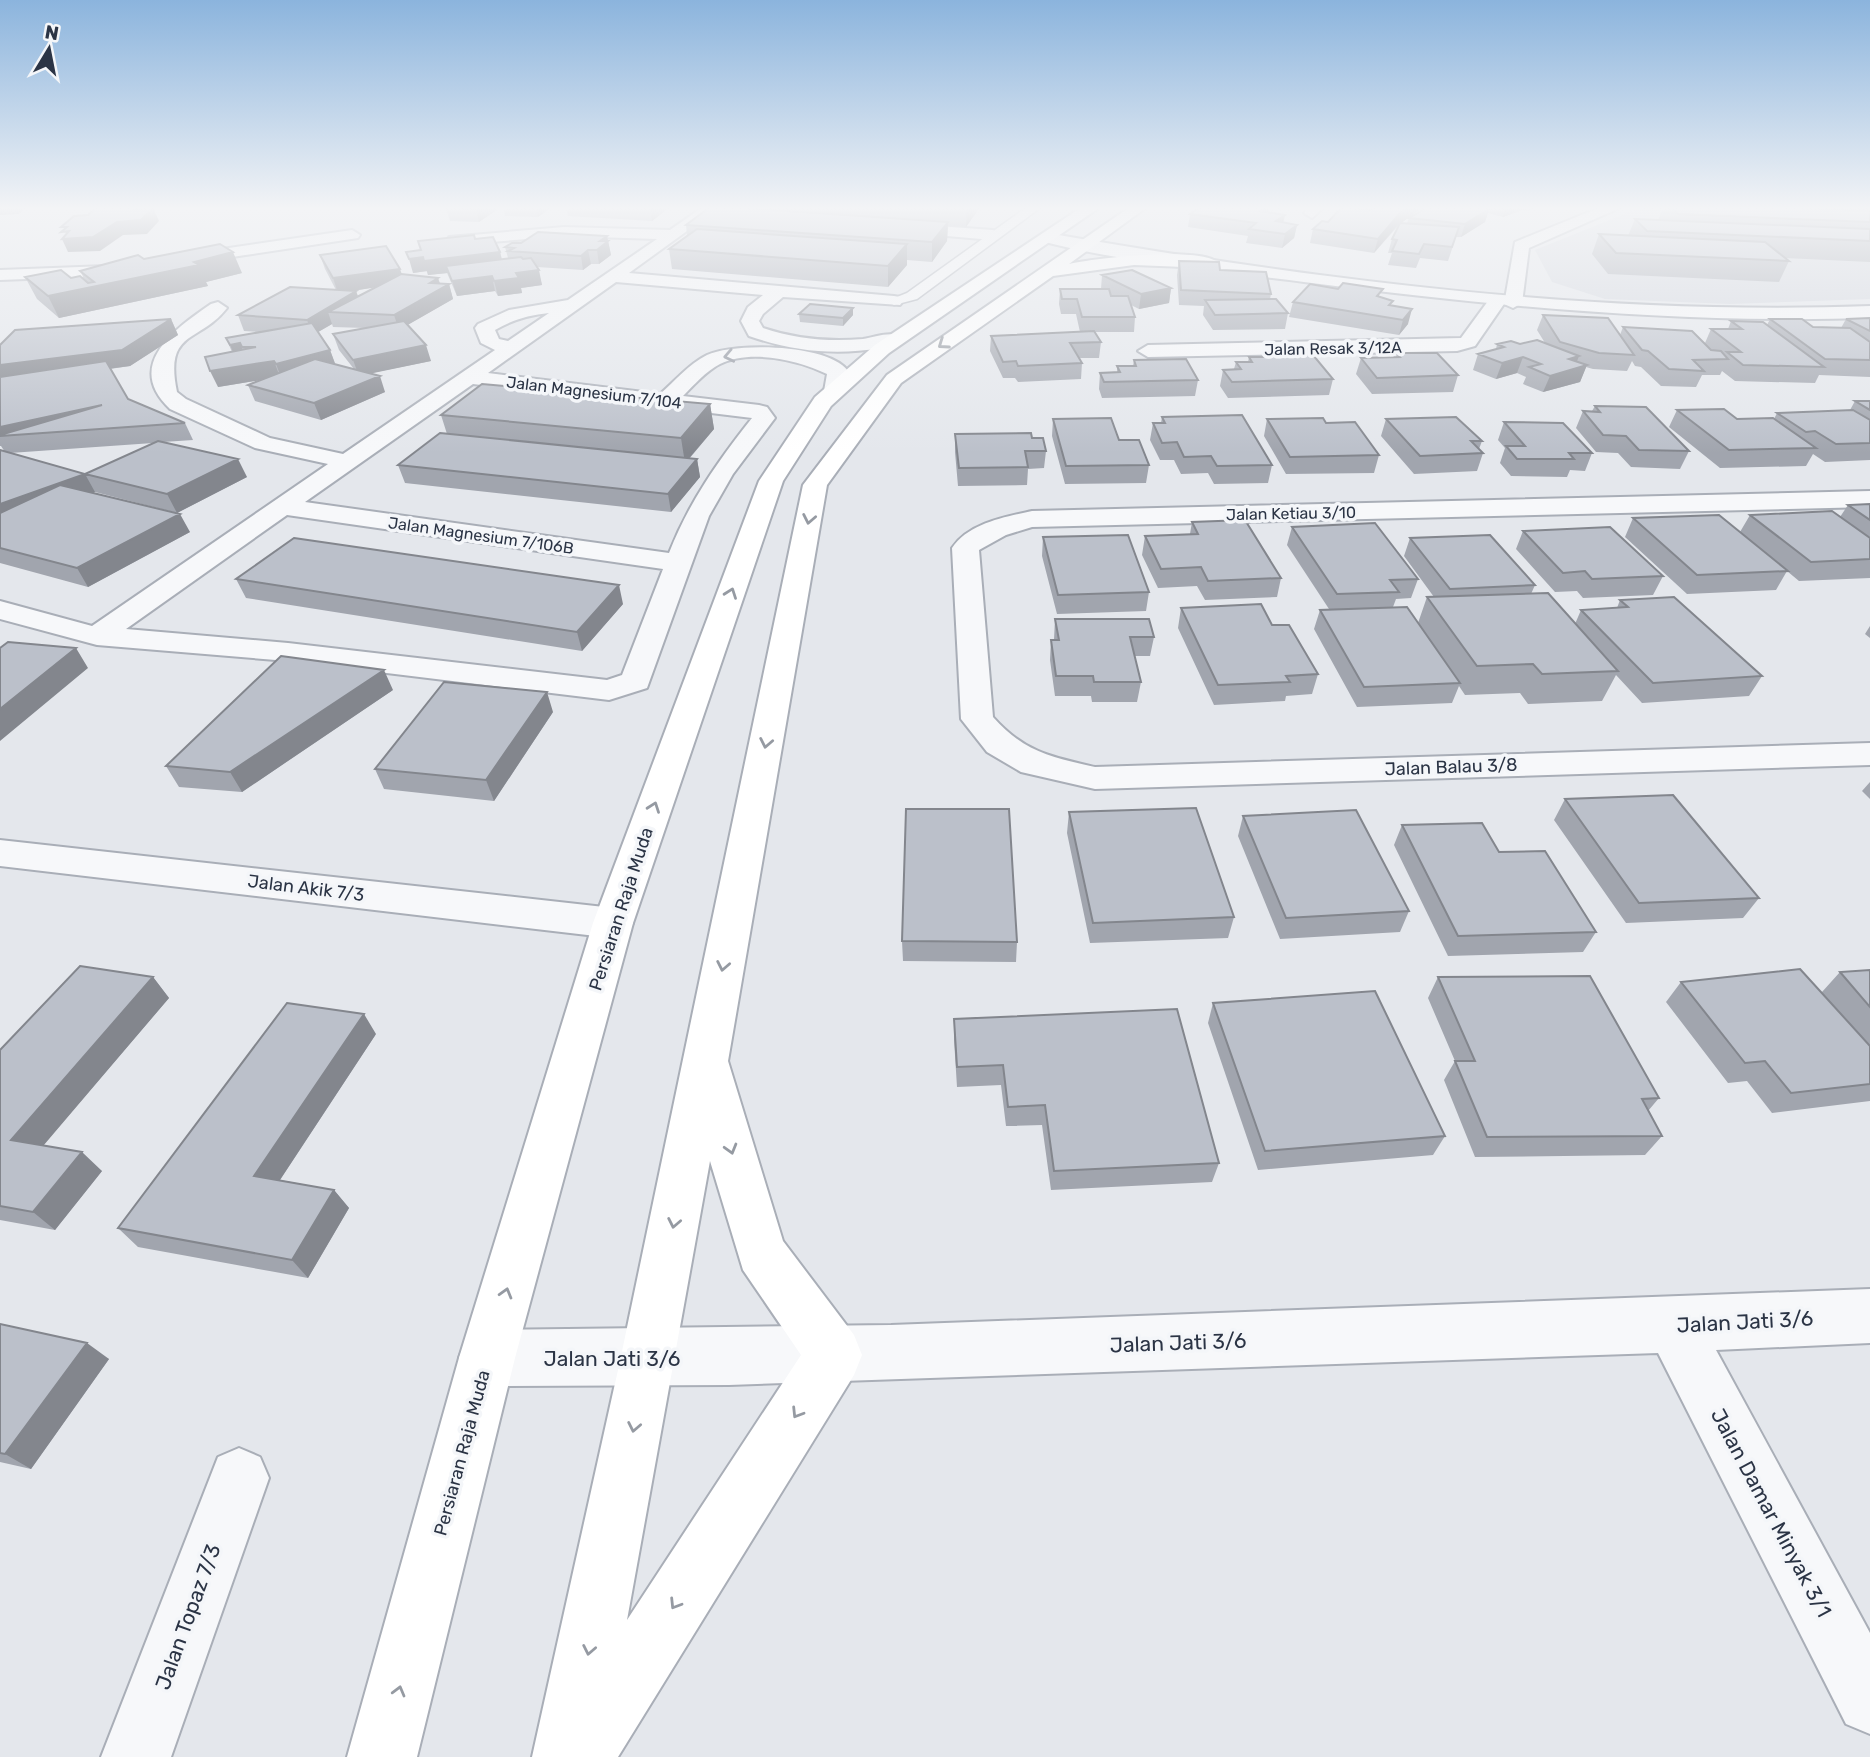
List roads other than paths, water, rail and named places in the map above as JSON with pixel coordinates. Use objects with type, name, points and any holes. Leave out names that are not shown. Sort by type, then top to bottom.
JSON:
[{"type":"main road","name":"Persiaran Raja Muda","points":[[382,1757],[486,1359],[613,923],[771,481],[823,402],[895,340],[971,289]]},
{"type":"main road","points":[[567,1757],[648,1361],[815,485],[894,379],[1021,289]]},
{"type":"main road","points":[[578,1757],[834,1355],[761,1253],[705,1059]]},
{"type":"street","points":[[97,636],[597,289]]},
{"type":"street","points":[[755,289],[894,301]]},
{"type":"street","points":[[1407,289],[1505,302],[1743,314],[1870,312]]},
{"type":"street","points":[[1505,302],[1509,289]]},
{"type":"street","points":[[779,291],[755,311],[750,321],[756,332],[773,339],[828,347],[860,347],[895,340]]},
{"type":"street","name":"Jalan Resak 3/12A","points":[[1148,351],[1457,345],[1468,342],[1505,302]]},
{"type":"street","points":[[512,348],[491,343],[485,328],[504,316],[521,310],[574,305]]},
{"type":"street","points":[[218,308],[173,340],[162,357],[167,394],[178,404],[263,443],[349,462]]},
{"type":"street","points":[[666,400],[713,360],[753,353],[824,363],[838,371],[835,391]]},
{"type":"street","name":"Jalan Magnesium 7/104","points":[[471,377],[759,412],[764,418],[722,472],[696,516],[678,563]]},
{"type":"street","name":"Jalan Ketiau 3/10","points":[[1033,764],[999,745],[978,719],[965,548],[981,534],[999,526],[1032,519],[1870,499]]},
{"type":"street","name":"Jalan Magnesium 7/106B","points":[[283,507],[678,563]]},
{"type":"street","points":[[0,610],[97,636],[288,652],[609,690],[636,681],[678,563]]},
{"type":"street","name":"Jalan Balau 3/8","points":[[1033,764],[1095,778],[1870,754]]},
{"type":"street","name":"Jalan Akik 7/3","points":[[0,853],[613,923]]},
{"type":"street","name":"Jalan Jati 3/6","points":[[486,1359],[648,1361],[1673,1326],[1870,1316]]},
{"type":"street","name":"Jalan Damar Minyak 3/1","points":[[1673,1326],[1870,1700]]},
{"type":"street","name":"Jalan Topaz 7/3","points":[[136,1757],[239,1478]]},
{"type":"lane","points":[[894,301],[912,296],[921,289]]}]
